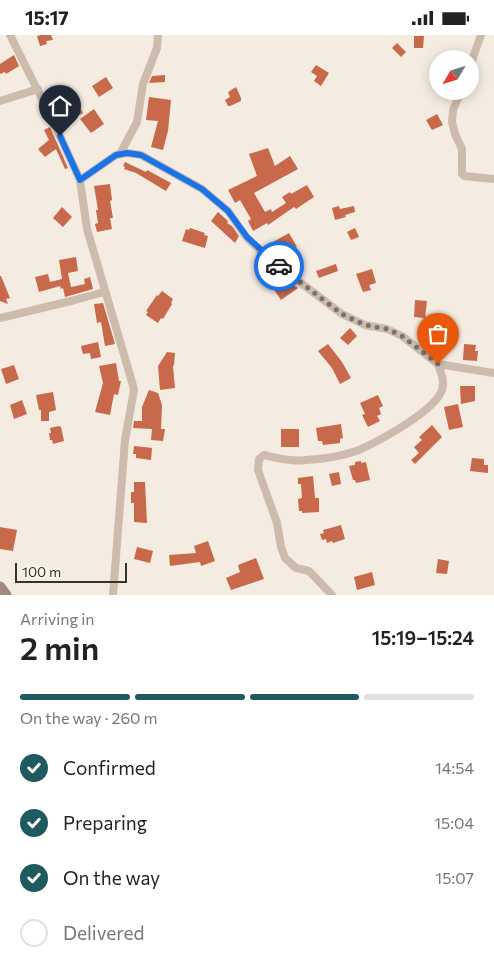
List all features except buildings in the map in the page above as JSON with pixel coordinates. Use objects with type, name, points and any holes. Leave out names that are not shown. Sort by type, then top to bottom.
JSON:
[{"type":"street","points":[[10,35],[38,89],[80,180],[86,229],[134,390],[125,439],[113,595]]},
{"type":"street","points":[[120,154],[137,123],[143,84],[157,48],[158,35]]},
{"type":"street","points":[[475,50],[480,35]]},
{"type":"street","points":[[0,101],[38,89]]},
{"type":"street","points":[[457,100],[452,122],[462,149],[462,174],[464,176],[494,179]]},
{"type":"street","points":[[80,180],[116,155],[127,153],[141,155],[202,189],[228,211],[247,237],[268,258],[342,314],[365,325],[387,329],[402,336],[438,364],[494,373]]},
{"type":"street","points":[[0,318],[75,301],[104,292]]},
{"type":"street","points":[[332,595],[309,571],[296,568],[285,558],[277,523],[258,470],[259,459],[264,455],[280,459],[304,461],[345,454],[365,446],[412,421],[435,401],[443,384],[438,364]]},
{"type":"street","points":[[0,587],[6,595]]},
{"type":"way so far","points":[[279,266],[342,314],[365,325],[387,329],[402,336],[438,364]]},
{"type":"route","points":[[60,136],[80,180],[116,155],[127,153],[141,155],[202,189],[228,211],[247,237],[279,266]]}]
